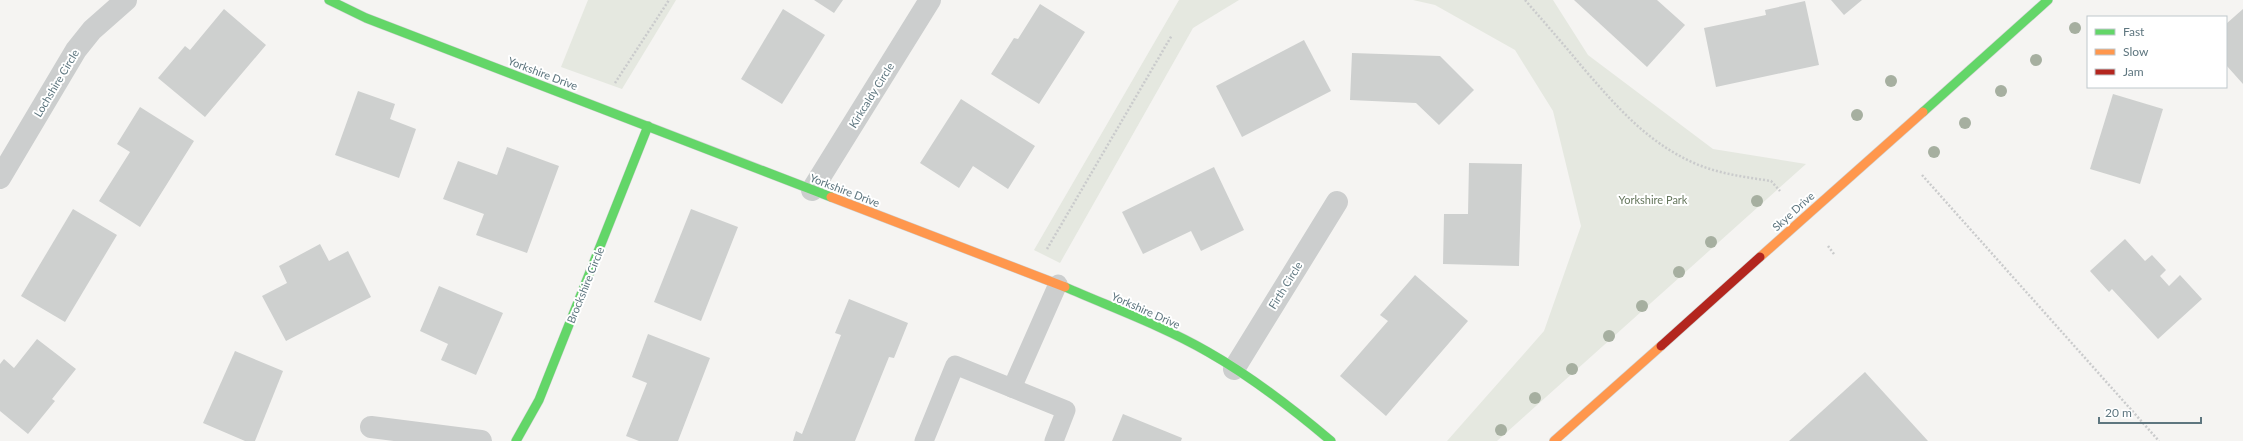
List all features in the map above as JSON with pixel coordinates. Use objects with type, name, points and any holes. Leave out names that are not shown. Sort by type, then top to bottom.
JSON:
[{"type":"street","name":"Lochshire Circle","points":[[0,178],[76,50],[92,30],[126,0]]},
{"type":"street","name":"Yorkshire Drive","points":[[329,0],[366,18],[1058,284],[1190,343],[1234,369],[1282,402],[1331,441]]},
{"type":"street","name":"Kirkcaldy Circle","points":[[812,190],[930,0]]},
{"type":"street","name":"Skye Drive","points":[[1554,441],[2048,0]]},
{"type":"street","name":"Brockshire Circle","points":[[516,441],[539,400],[648,126]]},
{"type":"street","name":"Firth Circle","points":[[1234,369],[1337,202]]},
{"type":"street","points":[[371,427],[481,441]]},
{"type":"lane","points":[[1012,388],[1058,284]]},
{"type":"lane","points":[[924,441],[955,365],[1066,410],[1054,441]]},
{"type":"path","points":[[612,88],[669,0]]},
{"type":"path","points":[[1525,0],[1623,114],[1655,141],[1694,163],[1712,170],[1729,175],[1771,181],[1780,191]]},
{"type":"path","points":[[1046,250],[1172,35]]},
{"type":"path","points":[[1922,175],[2159,441]]},
{"type":"path","points":[[1828,246],[1834,254]]},
{"type":"green space","points":[[588,0],[676,0],[622,89],[561,67]]},
{"type":"green space","points":[[1179,0],[1239,0],[1193,28],[1060,263],[1034,250]]},
{"type":"green space","name":"Yorkshire Park","points":[[1413,0],[1553,0],[1588,55],[1713,149],[1806,164],[1497,441],[1447,441],[1544,331],[1581,226],[1553,111],[1515,50],[1435,5]]},
{"type":"building","points":[[814,0],[843,0],[834,13]]},
{"type":"building","points":[[1574,0],[1657,0],[1685,25],[1647,67]]},
{"type":"building","points":[[1831,0],[1862,0],[1844,15]]},
{"type":"building","points":[[1805,1],[1819,65],[1716,87],[1704,28],[1766,15],[1765,10]]},
{"type":"building","points":[[1040,4],[1085,32],[1039,104],[991,74],[1014,38],[1018,39]]},
{"type":"building","points":[[224,9],[266,45],[205,117],[158,78],[185,46],[190,50]]},
{"type":"building","points":[[783,9],[825,35],[782,104],[741,79]]},
{"type":"building","points":[[2243,9],[2243,84],[2227,66],[2227,23]]},
{"type":"building","points":[[1304,40],[1331,91],[1242,137],[1216,86]]},
{"type":"building","points":[[1352,53],[1440,56],[1474,90],[1439,125],[1416,103],[1350,100]]},
{"type":"building","points":[[358,91],[395,104],[390,119],[416,129],[399,178],[335,155]]},
{"type":"building","points":[[2113,94],[2163,109],[2140,184],[2090,169]]},
{"type":"building","points":[[961,99],[1035,146],[1008,189],[973,166],[959,188],[920,163]]},
{"type":"building","points":[[140,107],[194,141],[140,227],[99,201],[130,152],[117,144]]},
{"type":"building","points":[[507,147],[559,166],[527,253],[476,235],[484,214],[443,199],[458,161],[497,175]]},
{"type":"building","points":[[1469,163],[1522,164],[1519,266],[1443,264],[1444,214],[1468,214]]},
{"type":"building","points":[[1214,167],[1244,230],[1201,251],[1191,231],[1143,254],[1122,212]]},
{"type":"building","points":[[73,209],[117,235],[65,322],[21,296]]},
{"type":"building","points":[[691,209],[738,227],[701,321],[654,302]]},
{"type":"building","points":[[2125,239],[2145,261],[2152,255],[2166,270],[2160,276],[2169,286],[2180,275],[2202,299],[2158,339],[2112,289],[2109,292],[2090,271]]},
{"type":"building","points":[[320,244],[329,261],[348,251],[371,297],[286,341],[262,296],[287,283],[279,266]]},
{"type":"building","points":[[1415,275],[1468,321],[1386,416],[1340,376],[1388,321],[1380,315]]},
{"type":"building","points":[[439,286],[503,313],[476,375],[441,360],[448,344],[420,331]]},
{"type":"building","points":[[849,299],[908,323],[894,358],[889,357],[855,441],[793,441],[796,431],[802,434],[841,335],[835,333]]},
{"type":"building","points":[[648,334],[710,358],[678,441],[639,441],[626,436],[647,383],[632,377]]},
{"type":"building","points":[[37,339],[76,369],[52,399],[55,401],[28,434],[0,411],[0,364],[4,359],[14,368]]},
{"type":"building","points":[[235,351],[283,371],[255,441],[245,441],[203,423]]},
{"type":"building","points":[[1865,372],[1928,441],[1789,441]]},
{"type":"building","points":[[1123,414],[1182,438],[1181,441],[1112,441]]},
{"type":"traffic: fast","points":[[329,0],[366,18],[831,197]]},
{"type":"traffic: fast","points":[[1923,112],[2048,0]]},
{"type":"traffic: fast","points":[[516,441],[539,400],[648,126]]},
{"type":"traffic: fast","points":[[1065,287],[1156,326],[1208,352],[1271,394],[1331,441]]},
{"type":"traffic: slow","points":[[1760,257],[1923,112]]},
{"type":"traffic: slow","points":[[831,197],[1065,287]]},
{"type":"traffic: slow","points":[[1554,441],[1661,346]]},
{"type":"traffic: jam","points":[[1661,346],[1760,257]]}]
